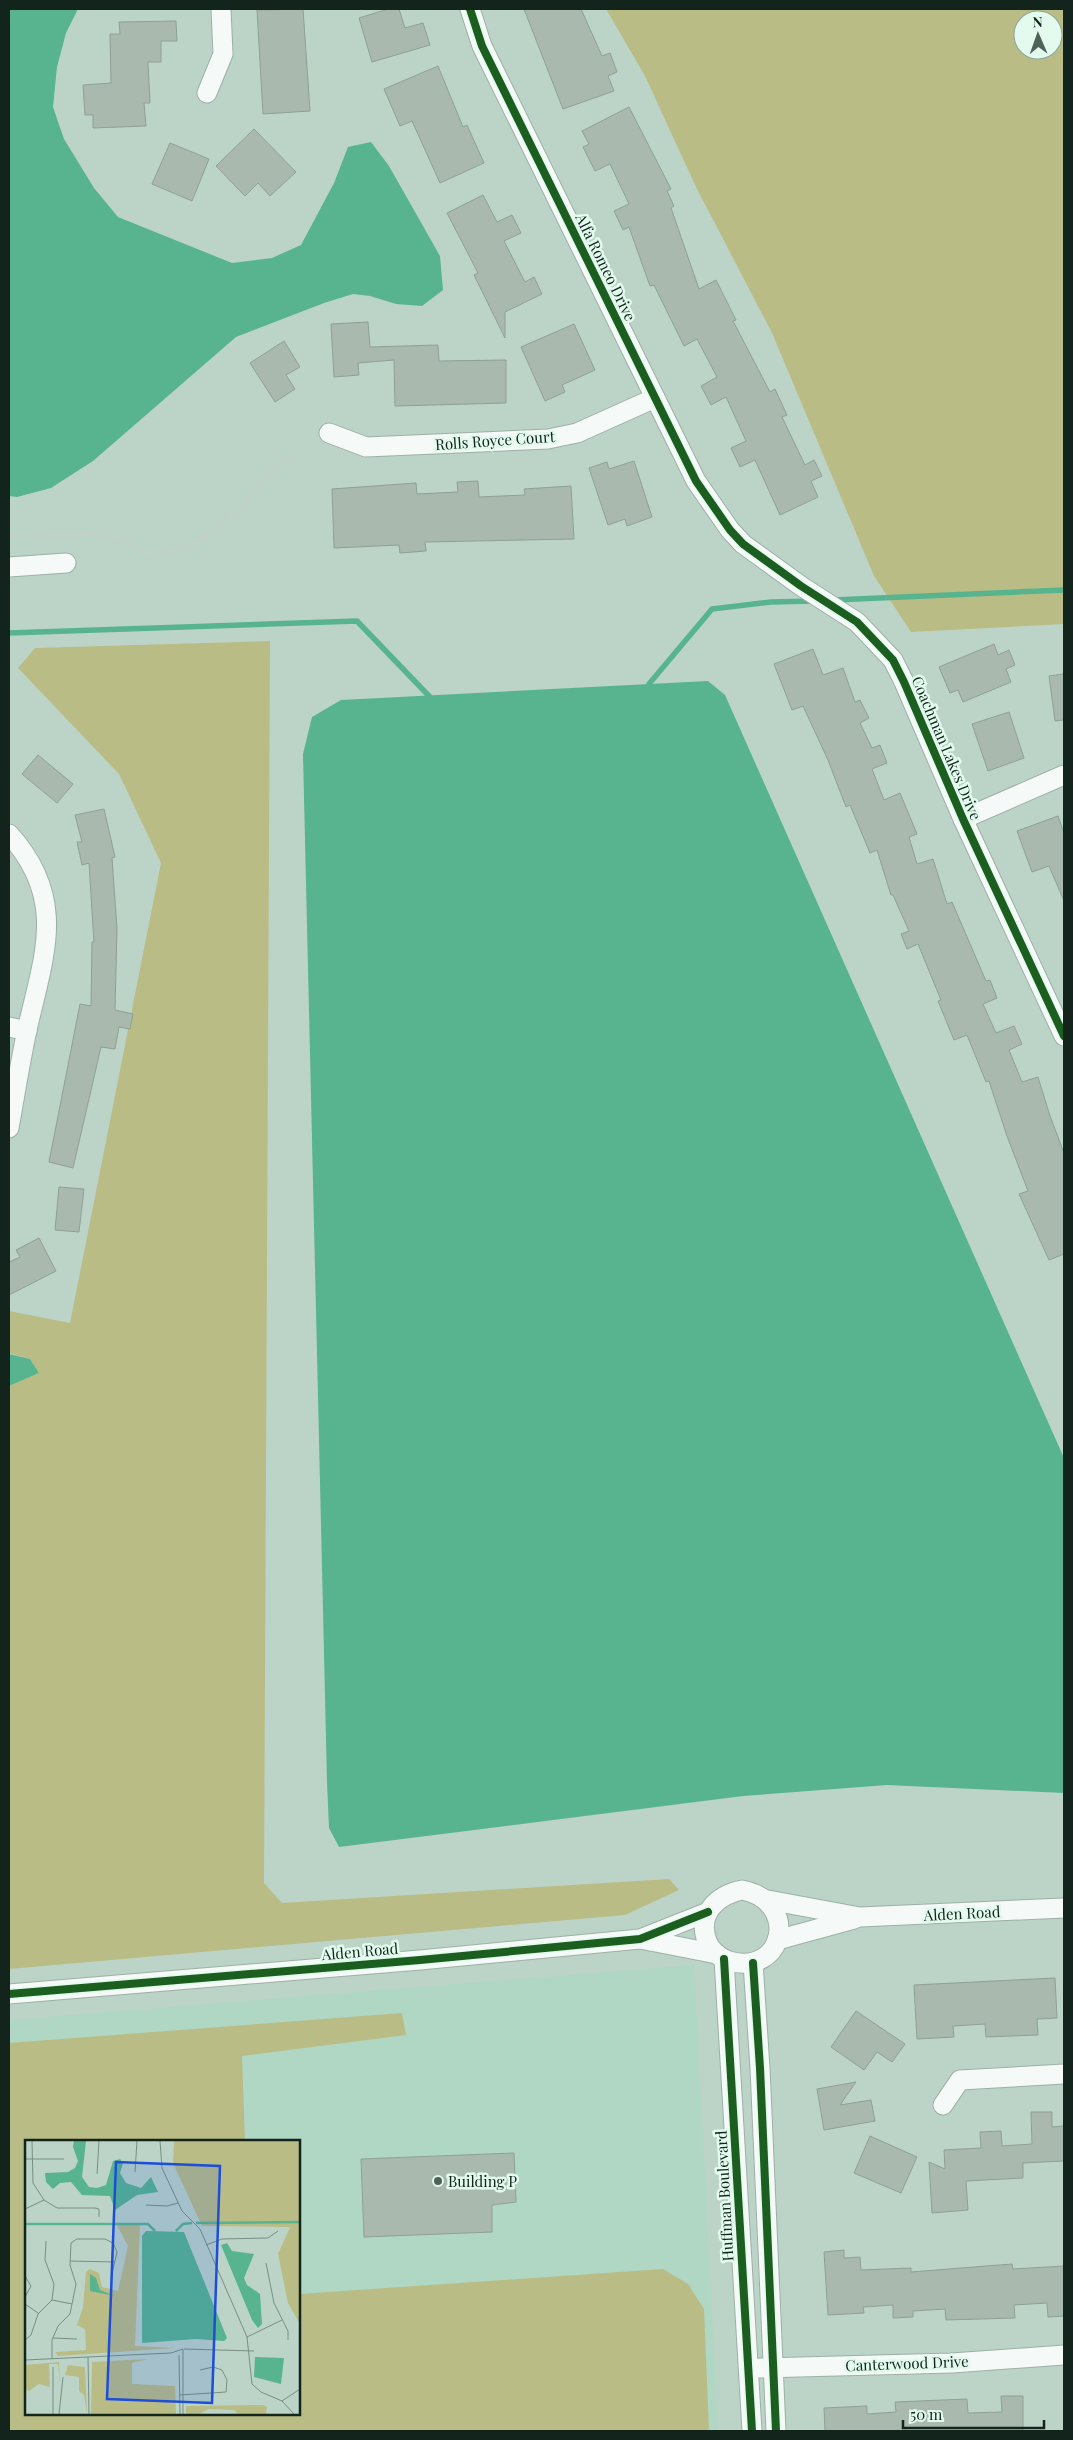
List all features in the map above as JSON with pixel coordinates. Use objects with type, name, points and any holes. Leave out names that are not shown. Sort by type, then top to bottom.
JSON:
[{"type":"street","points":[[208,93],[223,54],[221,9]]},
{"type":"street","name":"Alfa Romeo Drive","points":[[470,9],[482,46],[696,481],[730,530]]},
{"type":"street","name":"Rolls Royce Court","points":[[329,433],[366,447],[548,439],[577,433],[655,398]]},
{"type":"street","name":"Coachman Lakes Drive","points":[[730,530],[743,544],[801,586],[857,622],[885,651],[904,682],[963,819],[1064,1036]]},
{"type":"street","points":[[9,567],[66,563]]},
{"type":"street","points":[[963,819],[1064,776]]},
{"type":"street","points":[[9,1128],[18,1029],[44,959],[47,928],[42,890],[36,872],[12,838]]},
{"type":"street","points":[[742,1890],[756,1893],[768,1900],[776,1912],[780,1926],[777,1940],[770,1955],[753,1963],[741,1964],[720,1957],[710,1947],[705,1936],[704,1923],[708,1912],[716,1900],[728,1893],[742,1890]]},
{"type":"street","name":"Alden Road","points":[[768,1900],[860,1917]]},
{"type":"street","name":"Alden Road","points":[[777,1940],[860,1917],[1064,1908]]},
{"type":"street","name":"Alden Road","points":[[9,1994],[420,1960],[640,1939],[708,1912]]},
{"type":"street","name":"Alden Road","points":[[640,1939],[720,1957]]},
{"type":"street","name":"Huffman Boulevard","points":[[720,1957],[752,2431]]},
{"type":"street","points":[[753,1963],[760,2068],[776,2431]]},
{"type":"street","points":[[943,2105],[960,2080],[1064,2074]]},
{"type":"street","name":"Canterwood Drive","points":[[749,2368],[952,2362],[1064,2355]]},
{"type":"path","points":[[9,535],[15,537],[103,533],[120,537],[148,554],[176,550],[199,542],[222,526],[250,497],[265,474],[282,462],[298,455]]},
{"type":"shaded area","points":[[9,9],[78,9],[66,33],[57,67],[53,107],[64,139],[94,188],[118,217],[232,263],[272,258],[301,245],[334,183],[348,147],[371,142],[389,166],[440,256],[443,290],[422,306],[396,304],[370,296],[353,294],[324,303],[236,337],[93,461],[51,488],[17,497],[9,496]]},
{"type":"shaded area","points":[[606,9],[1064,9],[1064,624],[911,632],[874,576],[772,333],[696,187],[645,76]]},
{"type":"shaded area","points":[[270,641],[264,1883],[282,1903],[669,1879],[679,1890],[625,1915],[9,1969],[9,1386],[39,1373],[30,1359],[9,1353],[9,1311],[70,1323],[161,863],[119,774],[18,668],[35,648]]},
{"type":"shaded area","points":[[708,681],[725,695],[1064,1458],[1064,1793],[887,1785],[743,1796],[339,1847],[329,1828],[327,1782],[303,754],[312,717],[341,700]]},
{"type":"shaded area","points":[[9,1354],[30,1359],[39,1373],[9,1386]]},
{"type":"shaded area","points":[[694,1965],[718,2431],[9,2431],[9,2020]]},
{"type":"shaded area","points":[[402,2013],[406,2035],[242,2056],[245,2140],[25,2140],[25,2415],[300,2415],[300,2294],[663,2269],[688,2284],[704,2309],[709,2431],[9,2431],[9,2043]]},
{"type":"building","points":[[303,9],[310,111],[263,114],[257,10]]},
{"type":"building","points":[[388,9],[399,9],[405,28],[423,23],[430,45],[372,62],[359,18]]},
{"type":"building","points":[[524,9],[581,9],[602,56],[610,53],[617,72],[608,76],[614,91],[563,109]]},
{"type":"building","points":[[176,21],[177,41],[161,41],[161,62],[148,62],[150,103],[144,103],[146,126],[93,128],[93,115],[85,115],[83,85],[111,83],[110,34],[120,34],[119,22]]},
{"type":"building","points":[[438,66],[463,127],[467,125],[484,163],[440,183],[412,121],[400,126],[384,89]]},
{"type":"building","points":[[629,107],[671,189],[667,191],[674,206],[671,208],[699,289],[716,280],[736,320],[733,321],[770,392],[775,389],[787,415],[782,417],[805,465],[814,460],[822,476],[811,481],[818,497],[780,515],[755,460],[740,467],[731,448],[746,441],[726,397],[711,405],[701,386],[717,377],[697,339],[684,346],[654,285],[650,286],[629,227],[623,230],[614,211],[629,204],[610,164],[595,171],[583,147],[589,144],[582,131]]},
{"type":"building","points":[[254,129],[296,172],[270,196],[258,183],[245,196],[216,166]]},
{"type":"building","points":[[170,143],[209,159],[192,201],[152,184]]},
{"type":"building","points":[[483,195],[497,222],[512,215],[521,233],[504,241],[525,282],[534,277],[542,294],[505,312],[505,338],[474,275],[478,273],[447,213]]},
{"type":"building","points":[[368,322],[370,347],[438,345],[439,361],[506,360],[506,403],[395,406],[394,360],[358,363],[359,375],[334,377],[331,324]]},
{"type":"building","points":[[574,324],[595,370],[562,385],[565,392],[545,401],[521,347]]},
{"type":"building","points":[[284,341],[300,367],[286,375],[295,389],[275,402],[250,363]]},
{"type":"building","points":[[634,461],[652,517],[627,526],[625,519],[608,525],[589,468],[607,462],[609,469]]},
{"type":"building","points":[[478,481],[479,497],[525,495],[524,489],[571,486],[574,539],[425,542],[426,551],[400,553],[399,545],[334,548],[332,489],[416,483],[417,494],[458,492],[457,482]]},
{"type":"building","points":[[994,644],[998,655],[1009,650],[1015,665],[1006,669],[1011,682],[963,702],[958,690],[950,693],[939,667]]},
{"type":"building","points":[[813,649],[823,675],[843,668],[855,702],[860,700],[869,718],[860,723],[872,748],[880,745],[887,763],[872,769],[884,800],[900,793],[917,834],[909,837],[917,864],[933,859],[947,904],[952,902],[986,981],[990,980],[997,998],[983,1004],[996,1033],[1014,1026],[1022,1044],[1009,1050],[1022,1082],[1038,1077],[1064,1153],[1064,1254],[1049,1260],[1019,1194],[1028,1191],[989,1081],[986,1082],[967,1035],[954,1040],[938,1001],[941,1000],[918,944],[907,949],[901,934],[909,931],[893,895],[891,895],[877,850],[870,853],[850,805],[846,807],[828,760],[803,706],[792,710],[774,664]]},
{"type":"building","points":[[1064,674],[1064,720],[1055,721],[1049,676]]},
{"type":"building","points":[[1009,712],[1024,758],[988,771],[972,724]]},
{"type":"building","points":[[38,755],[73,784],[57,803],[22,774]]},
{"type":"building","points":[[104,809],[115,857],[112,858],[117,929],[115,1010],[133,1014],[130,1029],[119,1027],[115,1049],[101,1047],[73,1168],[49,1162],[80,1004],[91,1006],[92,942],[94,942],[89,863],[82,865],[77,842],[82,842],[75,815]]},
{"type":"building","points":[[1058,816],[1064,833],[1064,901],[1049,866],[1032,872],[1017,831]]},
{"type":"building","points":[[59,1187],[84,1189],[79,1232],[55,1230]]},
{"type":"building","points":[[39,1238],[56,1271],[9,1295],[9,1262],[20,1257],[16,1250]]},
{"type":"building","points":[[1055,1978],[1057,2018],[1037,2019],[1038,2035],[986,2037],[985,2024],[953,2026],[954,2037],[917,2039],[914,1985]]},
{"type":"building","points":[[856,2011],[905,2044],[892,2062],[877,2052],[864,2070],[831,2047]]},
{"type":"building","points":[[856,2082],[840,2105],[871,2100],[875,2121],[824,2130],[817,2089]]},
{"type":"building","points":[[1031,2112],[1052,2112],[1052,2127],[1064,2126],[1064,2161],[1023,2163],[1023,2178],[966,2181],[968,2210],[932,2213],[929,2162],[945,2169],[944,2150],[981,2148],[980,2132],[1001,2131],[1002,2146],[1032,2144]]},
{"type":"building","points":[[870,2136],[917,2157],[901,2193],[854,2173]]},
{"type":"building","name":"Building P","points":[[514,2153],[516,2202],[492,2205],[492,2232],[364,2237],[361,2159]]},
{"type":"building","points":[[844,2250],[844,2258],[860,2257],[861,2270],[911,2268],[911,2272],[1012,2264],[1013,2269],[1064,2266],[1064,2316],[1048,2317],[1047,2303],[1014,2305],[1015,2318],[946,2320],[945,2309],[913,2311],[913,2317],[893,2318],[893,2305],[863,2307],[864,2313],[828,2315],[824,2252]]},
{"type":"building","points":[[1001,2396],[1023,2396],[1023,2431],[825,2431],[824,2408],[867,2406],[867,2414],[896,2412],[895,2402],[967,2399],[968,2413],[1002,2412]]},
{"type":"waterway","points":[[833,600],[1064,590]]},
{"type":"waterway","points":[[649,684],[712,609],[771,602],[814,601]]},
{"type":"waterway","points":[[9,633],[357,621],[429,696]]},
{"type":"cycle path","points":[[470,9],[482,46],[696,481],[730,530],[743,544],[801,586],[857,622],[893,660],[963,819],[1064,1036]]},
{"type":"cycle path","points":[[9,1994],[420,1960],[640,1939],[708,1912]]},
{"type":"cycle path","points":[[724,1959],[752,2431]]},
{"type":"cycle path","points":[[753,1963],[760,2068],[776,2431]]},
{"type":"place","name":"Building P","points":[[438,2181]]}]
